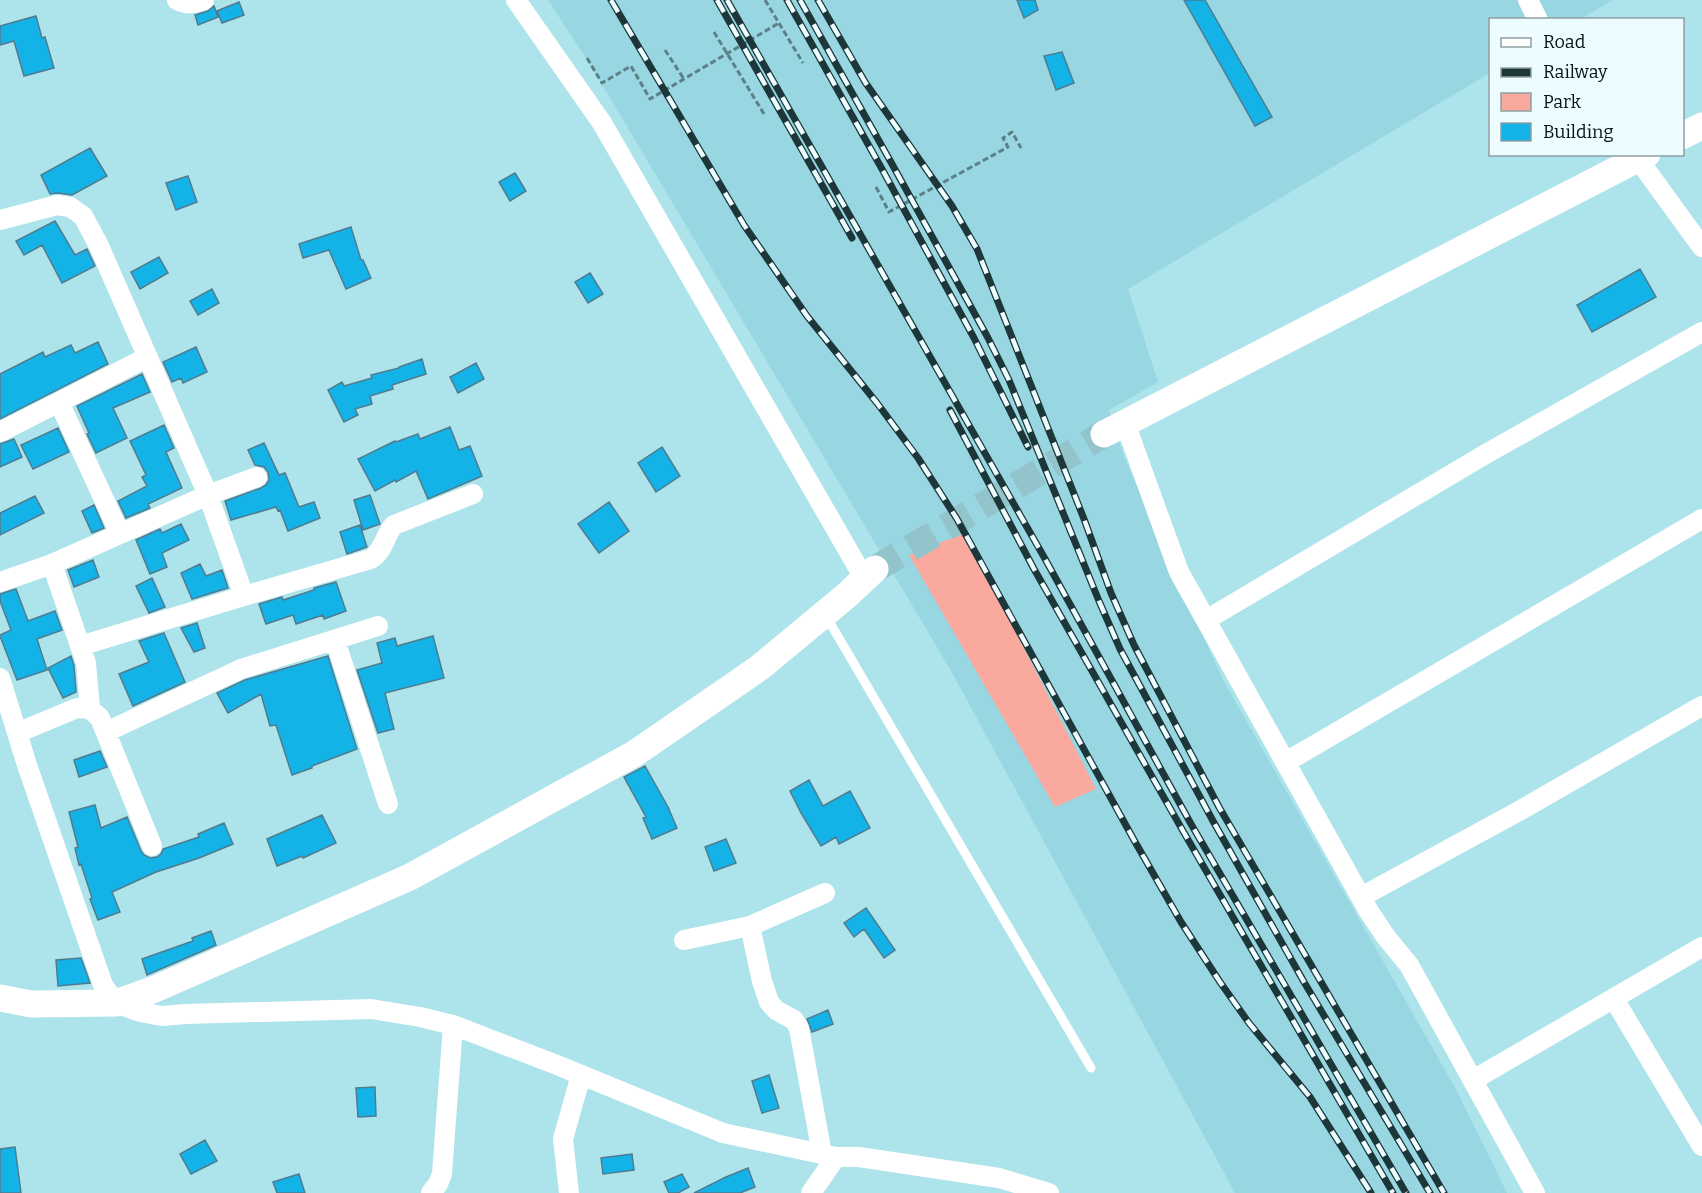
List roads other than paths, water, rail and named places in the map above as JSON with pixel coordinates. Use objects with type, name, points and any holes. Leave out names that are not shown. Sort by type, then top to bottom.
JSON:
[{"type":"street","points":[[177,0],[185,4],[204,0]]},
{"type":"street","points":[[0,998],[31,1004],[117,1003],[155,989],[411,877],[634,754],[759,668],[870,574],[602,123],[516,0]]},
{"type":"street","points":[[1527,0],[1537,18]]},
{"type":"street","points":[[1684,135],[1702,126]]},
{"type":"street","points":[[1535,1193],[1409,965],[1386,937],[1361,897],[1179,572],[1115,428],[1627,160],[1702,247]]},
{"type":"street","points":[[3,213],[57,205],[70,207],[83,216],[99,246],[208,495],[244,596]]},
{"type":"street","points":[[1206,620],[1484,455],[1702,332]]},
{"type":"street","points":[[0,432],[148,357]]},
{"type":"street","points":[[59,402],[120,534]]},
{"type":"street","points":[[0,582],[52,564],[208,495],[257,477]]},
{"type":"street","points":[[81,646],[371,559],[378,555],[394,525],[473,494]]},
{"type":"street","points":[[1286,762],[1702,519]]},
{"type":"street","points":[[52,564],[86,663],[90,709]]},
{"type":"street","points":[[106,732],[242,669],[378,626]]},
{"type":"street","points":[[335,640],[388,804]]},
{"type":"street","points":[[0,678],[103,985],[117,1003],[140,1012],[162,1016],[371,1009],[420,1017],[453,1025],[723,1133],[829,1155],[859,1157],[983,1185],[999,1178],[1049,1193]]},
{"type":"street","points":[[1361,897],[1519,811],[1702,705]]},
{"type":"street","points":[[17,734],[77,708],[90,709],[100,718],[152,846]]},
{"type":"street","points":[[684,940],[750,926],[825,893]]},
{"type":"street","points":[[750,926],[769,1002],[776,1010],[794,1020],[799,1028],[829,1155],[811,1193]]},
{"type":"street","points":[[1473,1080],[1702,947]]},
{"type":"street","points":[[1614,999],[1702,1146]]},
{"type":"street","points":[[430,1193],[438,1184],[442,1174],[453,1025]]},
{"type":"street","points":[[569,1193],[563,1138],[581,1075]]},
{"type":"lane","points":[[825,614],[1091,1068]]},
{"type":"tunnel","points":[[875,569],[1104,434]]},
{"type":"railway","points":[[611,0],[744,225],[807,316],[918,458],[957,519],[1181,922],[1249,1023],[1310,1097],[1371,1193]]},
{"type":"railway","points":[[717,0],[852,238]]},
{"type":"railway","points":[[727,0],[1044,557],[1191,824],[1406,1193]]},
{"type":"railway","points":[[787,0],[974,338],[1028,447]]},
{"type":"railway","points":[[800,0],[987,336],[1009,380],[1120,649],[1304,982],[1430,1193]]},
{"type":"railway","points":[[818,0],[865,82],[952,206],[977,249],[1111,593],[1134,645],[1219,807],[1444,1193]]},
{"type":"railway","points":[[950,410],[1034,569],[1393,1193]]}]
